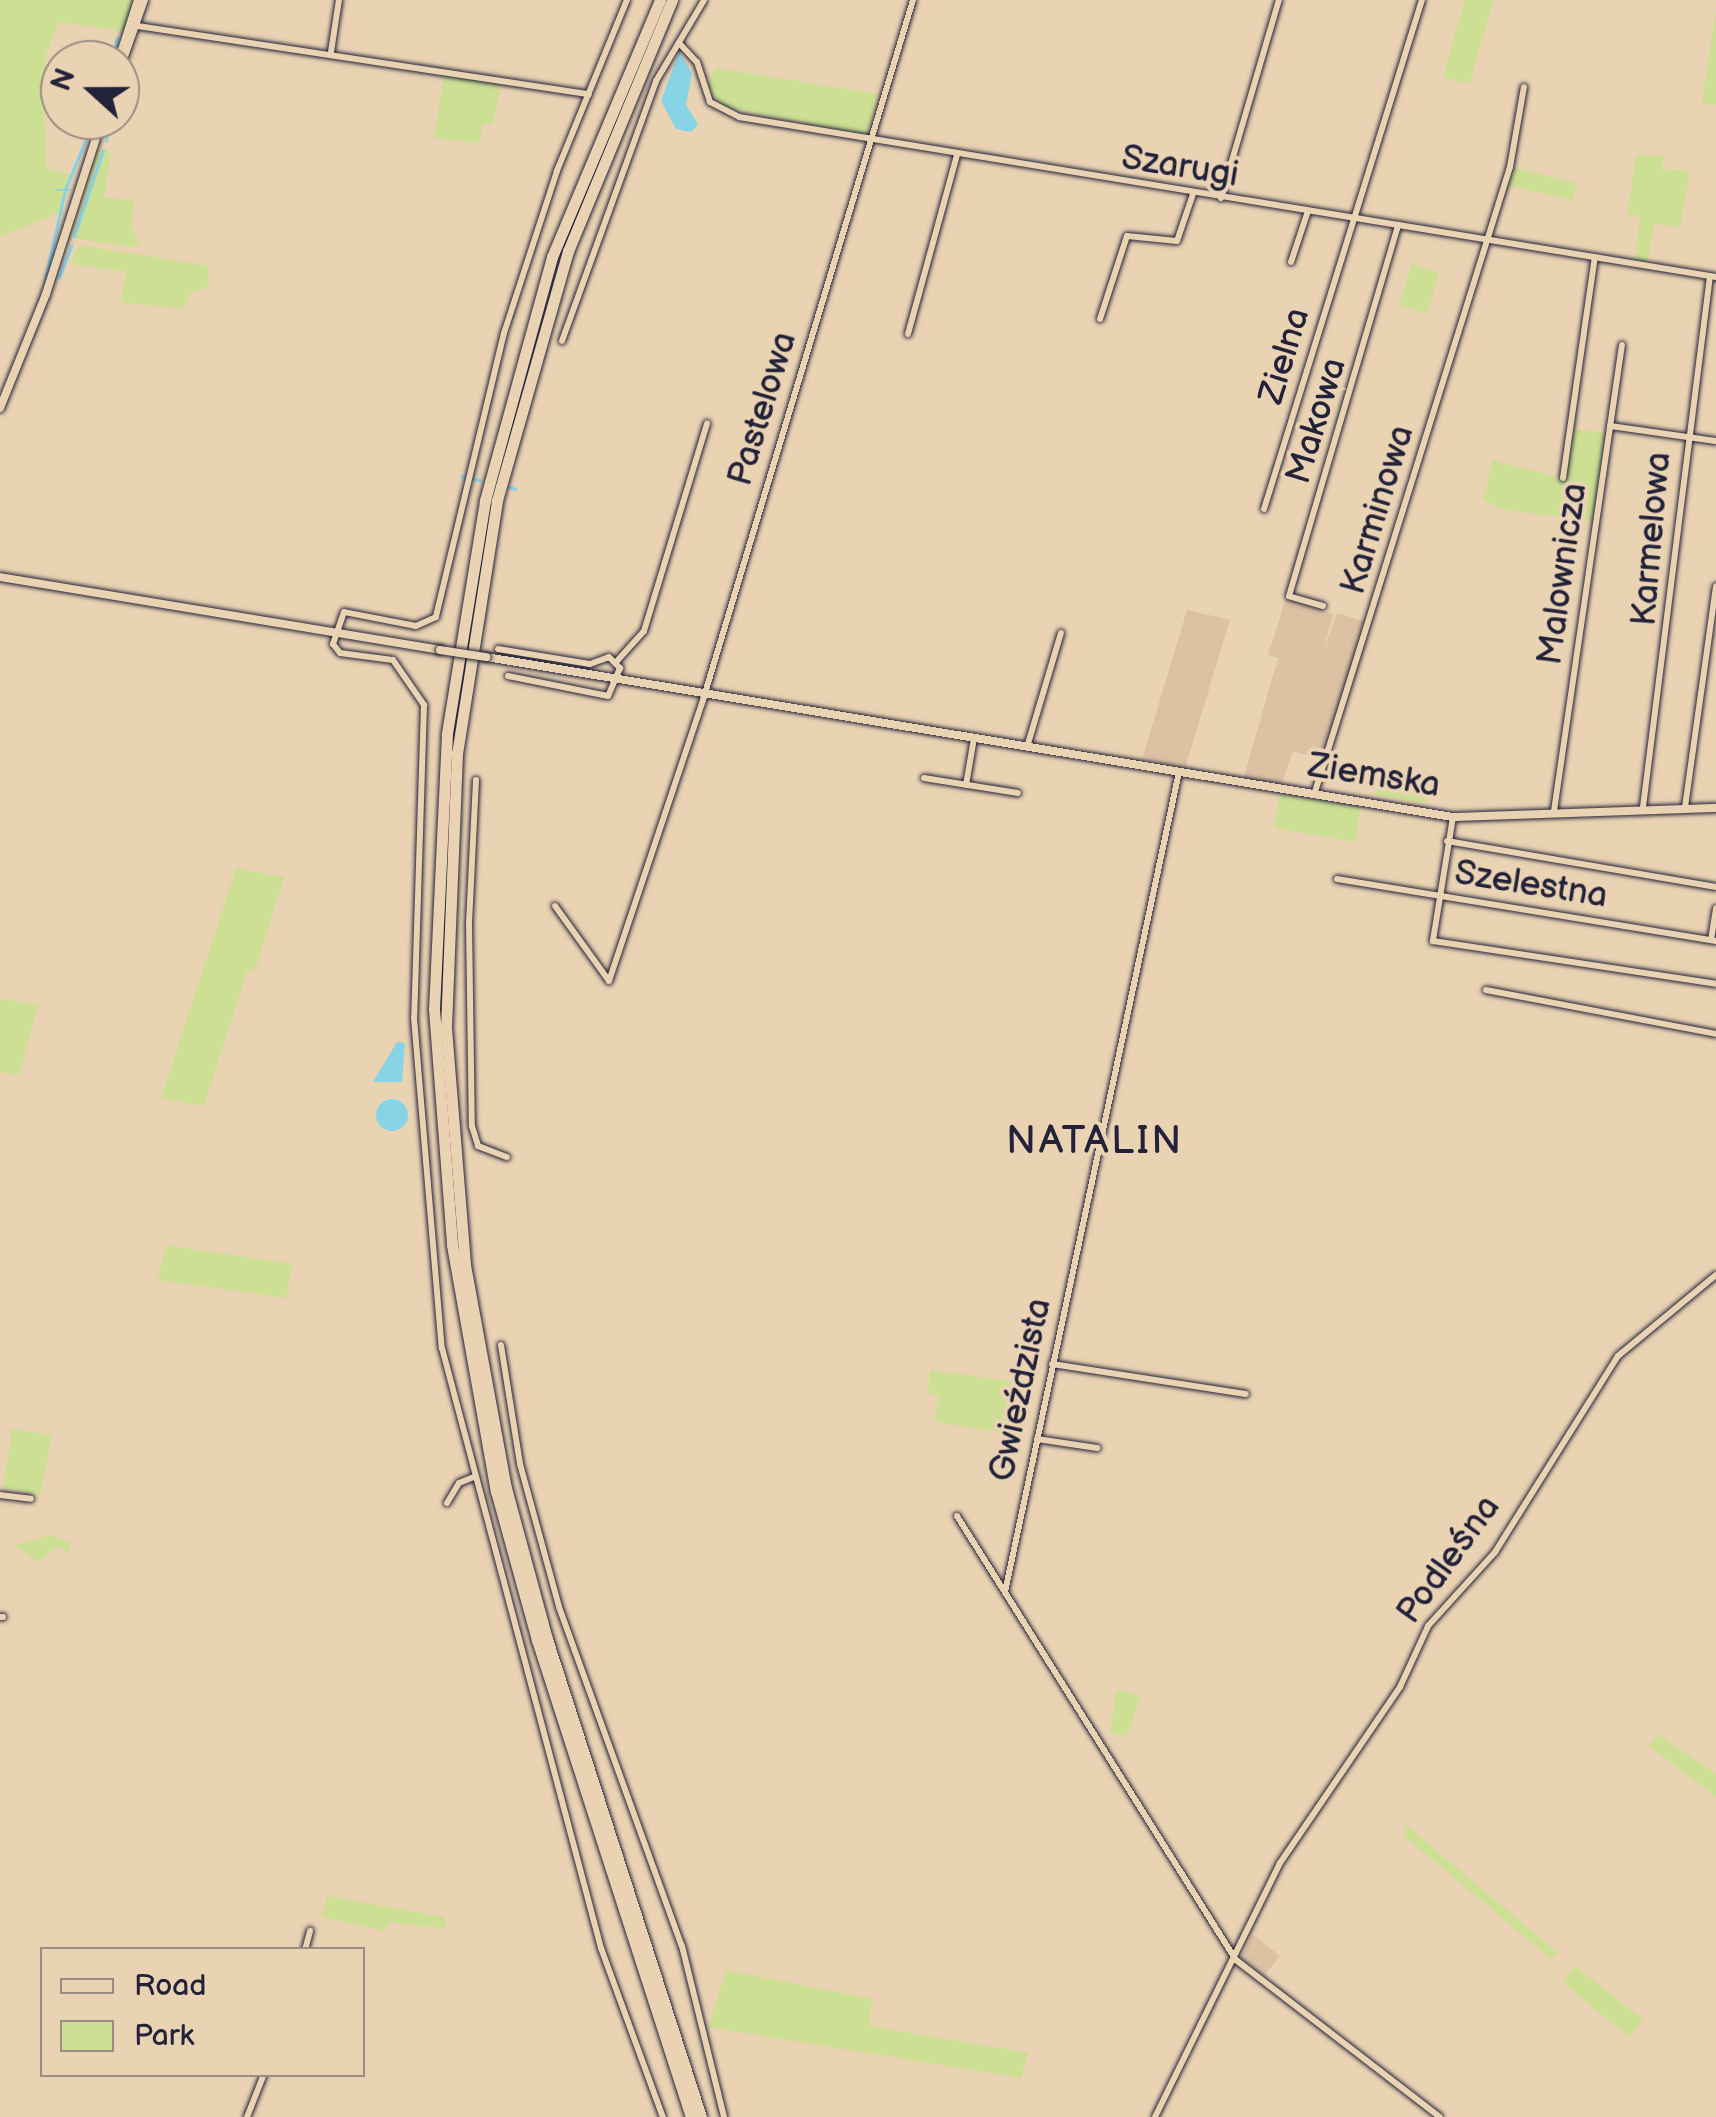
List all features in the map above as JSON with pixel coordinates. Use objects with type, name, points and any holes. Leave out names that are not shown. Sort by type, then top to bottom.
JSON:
[{"type":"highway","points":[[660,0],[570,206],[502,427],[456,661],[436,892],[440,1126],[470,1366],[518,1575],[620,1881],[691,2117]]},
{"type":"highway","points":[[620,1881],[526,1568],[484,1386],[452,1148],[447,910],[466,680],[510,448],[584,206],[672,0]]},
{"type":"highway","points":[[655,1991],[701,2117]]},
{"type":"street","points":[[129,40],[141,0]]},
{"type":"street","points":[[331,52],[339,0]]},
{"type":"street","points":[[627,0],[589,94],[504,333],[436,617],[416,626],[348,611],[339,616],[334,633],[338,652],[381,656],[398,664],[425,711],[414,839],[418,1098],[442,1348],[601,1948],[663,2117]]},
{"type":"street","points":[[562,341],[651,94],[704,0]]},
{"type":"street","name":"Pastelowa","points":[[555,906],[609,980],[704,692],[913,0]]},
{"type":"street","points":[[1221,198],[1279,0]]},
{"type":"street","name":"Zielna","points":[[1264,510],[1422,0]]},
{"type":"street","points":[[133,26],[331,52],[589,94]]},
{"type":"street","points":[[128,40],[133,26]]},
{"type":"street","name":"Szarugi","points":[[679,43],[697,62],[710,102],[723,112],[869,141],[1713,277]]},
{"type":"street","name":"Karminowa","points":[[1314,795],[1514,155],[1524,87]]},
{"type":"street","points":[[0,408],[46,294],[96,140]]},
{"type":"street","points":[[908,334],[957,155]]},
{"type":"street","points":[[1100,319],[1126,238],[1177,241],[1193,194]]},
{"type":"street","points":[[1292,262],[1308,211]]},
{"type":"street","name":"Makowa","points":[[1323,606],[1289,596],[1398,225]]},
{"type":"street","points":[[1562,478],[1595,257]]},
{"type":"street","name":"Karmelowa","points":[[1644,807],[1686,504],[1686,436],[1713,277]]},
{"type":"street","name":"Malownicza","points":[[1554,811],[1622,345]]},
{"type":"street","points":[[498,648],[590,664],[617,661],[644,630],[707,423]]},
{"type":"street","points":[[1610,426],[1716,441]]},
{"type":"street","name":"Ziemska","points":[[0,577],[1453,817],[1644,807],[1716,808]]},
{"type":"street","points":[[1685,808],[1716,586]]},
{"type":"street","points":[[1027,747],[1061,633]]},
{"type":"street","points":[[508,676],[608,696],[618,678],[617,661]]},
{"type":"street","points":[[966,784],[974,738]]},
{"type":"street","name":"Gwieździsta","points":[[1005,1592],[1179,772]]},
{"type":"street","points":[[924,778],[1018,793]]},
{"type":"street","points":[[476,780],[470,923],[472,1126],[478,1146],[508,1157]]},
{"type":"street","points":[[1453,817],[1433,941],[1716,984]]},
{"type":"street","points":[[1447,841],[1716,887]]},
{"type":"street","name":"Szelestna","points":[[1337,879],[1713,940]]},
{"type":"street","points":[[1713,940],[1716,908]]},
{"type":"street","points":[[1486,990],[1716,1034]]},
{"type":"street","name":"Podleśna","points":[[1155,2117],[1236,1960],[1280,1862],[1400,1687],[1428,1626],[1495,1552],[1618,1356],[1716,1275]]},
{"type":"street","points":[[501,1346],[520,1464],[559,1607],[682,1946],[724,2117]]},
{"type":"street","points":[[1052,1364],[1246,1394]]},
{"type":"street","points":[[1037,1438],[1097,1448]]},
{"type":"street","points":[[447,1503],[454,1488],[474,1478]]},
{"type":"street","points":[[0,1495],[32,1499]]},
{"type":"street","points":[[957,1516],[1236,1960],[1440,2117]]},
{"type":"street","points":[[306,1947],[310,1931]]},
{"type":"street","points":[[246,2117],[263,2077]]},
{"type":"shaded area","points":[[1286,598],[1333,614],[1323,653],[1337,613],[1367,622],[1325,761],[1293,751],[1280,789],[1242,783],[1278,658],[1268,655]]},
{"type":"shaded area","points":[[1187,610],[1230,620],[1185,768],[1142,759]]},
{"type":"shaded area","points":[[1252,1934],[1280,1956],[1264,1976],[1241,1959]]},
{"type":"green space","points":[[0,0],[134,0],[124,31],[59,22],[52,40],[40,40],[40,140],[45,140],[46,168],[71,175],[62,212],[0,236]]},
{"type":"green space","points":[[1465,0],[1494,0],[1469,84],[1443,77]]},
{"type":"green space","points":[[1716,10],[1716,105],[1702,103]]},
{"type":"green space","points":[[716,68],[878,94],[867,135],[722,107],[707,86]]},
{"type":"green space","points":[[444,74],[501,83],[493,125],[483,123],[479,143],[434,138]]},
{"type":"green space","points":[[99,148],[111,153],[104,198],[134,200],[131,228],[140,244],[132,247],[72,238]]},
{"type":"green space","points":[[1636,155],[1664,156],[1662,169],[1690,171],[1680,227],[1654,223],[1647,265],[1635,263],[1640,216],[1627,215]]},
{"type":"green space","points":[[1511,167],[1576,183],[1573,200],[1505,185]]},
{"type":"green space","points":[[80,245],[209,266],[207,288],[191,292],[183,309],[121,302],[126,272],[70,264]]},
{"type":"green space","points":[[1412,264],[1439,272],[1427,314],[1399,305]]},
{"type":"green space","points":[[1572,429],[1605,433],[1593,522],[1502,509],[1483,500],[1493,460],[1560,478]]},
{"type":"green space","points":[[1381,767],[1429,775],[1425,803],[1376,795]]},
{"type":"green space","points":[[1280,794],[1360,807],[1356,842],[1274,828]]},
{"type":"green space","points":[[236,868],[284,877],[256,968],[247,971],[204,1106],[161,1098]]},
{"type":"green space","points":[[0,999],[38,1005],[19,1075],[0,1072]]},
{"type":"green space","points":[[166,1245],[292,1264],[286,1298],[158,1280]]},
{"type":"green space","points":[[930,1370],[1015,1382],[1005,1433],[935,1422],[938,1395],[928,1393]]},
{"type":"green space","points":[[12,1429],[52,1435],[40,1495],[3,1488]]},
{"type":"green space","points":[[51,1535],[70,1543],[69,1552],[57,1547],[37,1562],[15,1545]]},
{"type":"green space","points":[[1116,1690],[1141,1695],[1127,1736],[1110,1733]]},
{"type":"green space","points":[[1658,1734],[1716,1774],[1716,1797],[1649,1746]]},
{"type":"green space","points":[[1406,1825],[1557,1952],[1551,1959],[1404,1836]]},
{"type":"green space","points":[[327,1896],[444,1917],[447,1929],[389,1922],[386,1931],[322,1917]]},
{"type":"green space","points":[[1575,1966],[1643,2020],[1629,2037],[1563,1983]]},
{"type":"green space","points":[[727,1970],[872,1999],[869,2026],[1028,2053],[1021,2078],[708,2027]]},
{"type":"water","points":[[679,52],[692,73],[686,105],[698,124],[691,132],[676,129],[661,101]]},
{"type":"water","points":[[397,1042],[405,1043],[402,1082],[373,1082]]},
{"type":"water","points":[[392,1099],[404,1103],[408,1115],[404,1127],[392,1131],[380,1127],[376,1115],[380,1103]]},
{"type":"waterway","points":[[45,280],[65,190],[85,141]]},
{"type":"waterway","points":[[74,236],[103,151]]},
{"type":"waterway","points":[[57,190],[69,190]]},
{"type":"waterway","points":[[59,278],[71,246]]},
{"type":"waterway","points":[[462,476],[466,477]]},
{"type":"waterway","points":[[474,479],[480,480]]},
{"type":"waterway","points":[[509,487],[516,489]]},
{"type":"district","name":"NATALIN","points":[[1095,1141]]}]
